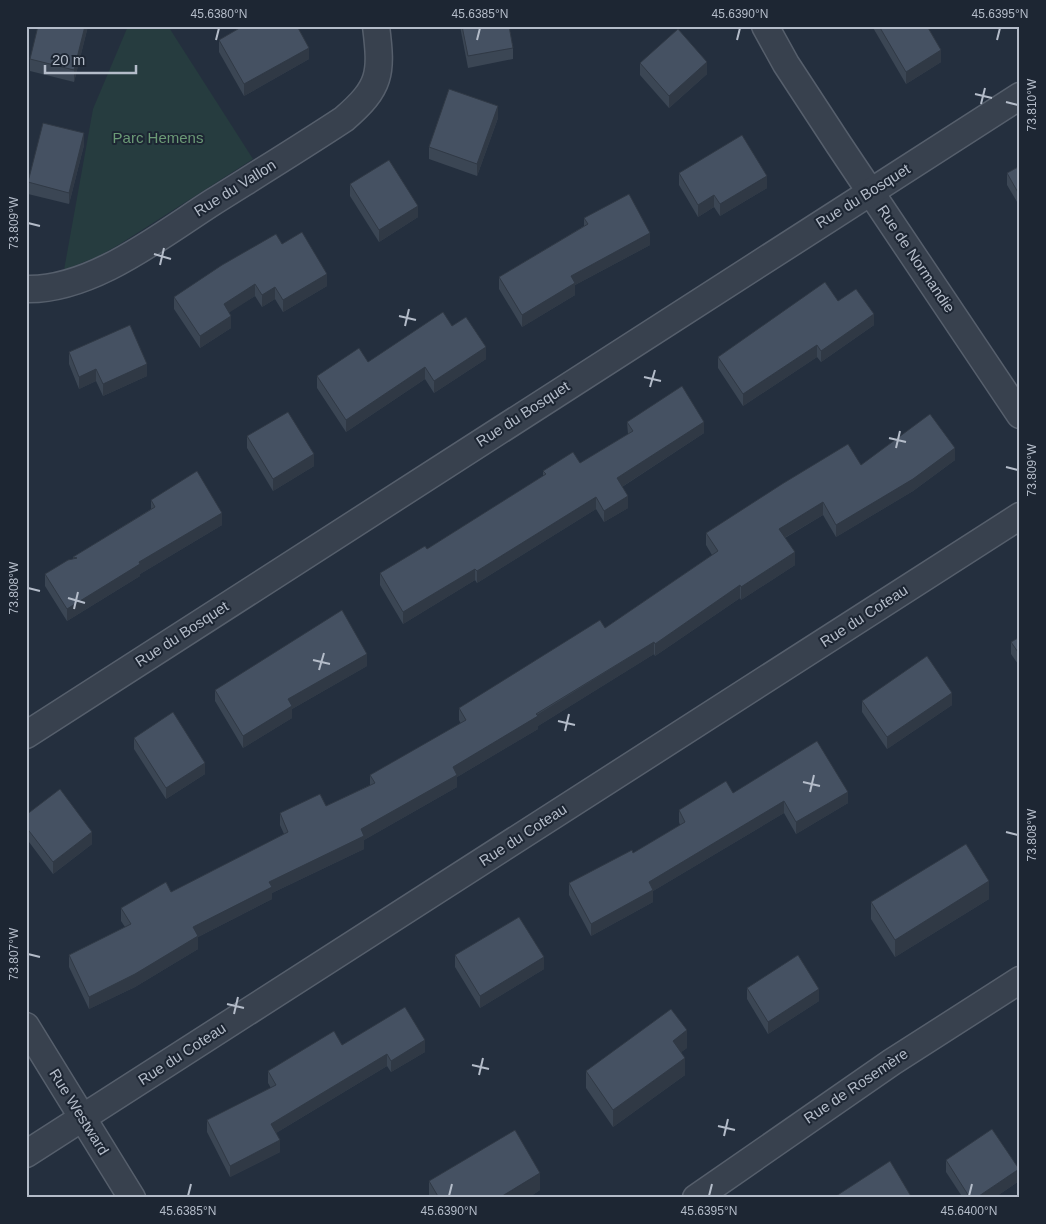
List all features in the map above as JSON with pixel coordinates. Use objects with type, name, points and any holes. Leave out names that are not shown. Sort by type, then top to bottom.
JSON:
[{"type":"street","name":"Rue du Vallon","points":[[26,289],[50,288],[67,284],[121,260],[344,119],[364,101],[375,85],[379,65],[376,26]]},
{"type":"street","name":"Rue de Normandie","points":[[765,26],[786,64],[1020,415]]},
{"type":"street","name":"Rue du Bosquet","points":[[26,735],[1020,96]]},
{"type":"street","name":"Rue du Coteau","points":[[26,1154],[1020,516]]},
{"type":"street","name":"Rue de Rosemère","points":[[696,1198],[877,1072],[1020,980]]},
{"type":"street","name":"Rue Westward","points":[[26,1026],[132,1198]]},
{"type":"green space","name":"Parc Hemens","points":[[128,26],[168,26],[253,159],[120,244],[99,256],[64,270],[93,109]]},
{"type":"building","points":[[38,26],[85,26],[74,70],[30,59]]},
{"type":"building","points":[[243,26],[297,26],[309,48],[244,84],[219,40]]},
{"type":"building","points":[[462,26],[509,26],[513,48],[468,56]]},
{"type":"building","points":[[879,26],[927,26],[941,50],[906,72]]},
{"type":"building","points":[[678,29],[707,62],[669,96],[640,63]]},
{"type":"building","points":[[449,89],[498,106],[477,164],[429,147]]},
{"type":"building","points":[[43,123],[84,133],[69,193],[28,182]]},
{"type":"building","points":[[742,135],[767,176],[720,204],[714,195],[698,205],[679,173]]},
{"type":"building","points":[[389,160],[418,206],[379,230],[350,184]]},
{"type":"building","points":[[1020,166],[1020,196],[1007,173]]},
{"type":"building","points":[[629,194],[650,233],[571,276],[575,283],[522,315],[499,277],[588,224],[584,218]]},
{"type":"building","points":[[302,232],[327,274],[283,300],[275,287],[262,295],[255,284],[224,304],[231,316],[200,336],[174,297],[222,265],[276,234],[282,244]]},
{"type":"building","points":[[825,282],[838,301],[856,289],[874,314],[821,351],[817,345],[743,394],[718,357]]},
{"type":"building","points":[[443,312],[452,326],[466,317],[486,347],[434,381],[425,367],[346,420],[317,376],[359,348],[368,362]]},
{"type":"building","points":[[130,325],[147,364],[103,384],[96,369],[79,377],[69,352]]},
{"type":"building","points":[[682,386],[704,422],[617,478],[628,496],[604,511],[596,497],[477,571],[475,569],[403,612],[380,573],[425,546],[427,549],[546,474],[543,471],[573,452],[580,463],[633,431],[627,422]]},
{"type":"building","points":[[288,412],[314,454],[273,479],[247,436]]},
{"type":"building","points":[[930,414],[955,448],[913,479],[836,525],[823,502],[779,529],[795,552],[741,587],[740,585],[655,644],[654,642],[536,714],[538,716],[453,767],[457,775],[361,829],[364,836],[269,882],[272,887],[193,927],[198,936],[135,974],[89,997],[69,955],[131,924],[121,908],[166,882],[171,892],[288,832],[280,813],[320,794],[326,806],[375,783],[370,775],[466,720],[459,708],[600,620],[605,628],[718,551],[706,533],[848,444],[861,465]]},
{"type":"building","points":[[197,471],[222,513],[139,562],[140,564],[67,609],[45,574],[68,560],[77,558],[73,557],[155,507],[151,500]]},
{"type":"building","points":[[342,610],[367,654],[288,699],[292,706],[243,736],[215,690]]},
{"type":"building","points":[[1020,637],[1020,655],[1011,642]]},
{"type":"building","points":[[927,656],[952,693],[887,737],[862,701]]},
{"type":"building","points":[[173,712],[205,763],[166,788],[134,738]]},
{"type":"building","points":[[817,741],[848,792],[796,822],[784,801],[649,882],[653,890],[591,924],[569,883],[632,850],[633,853],[685,822],[679,810],[726,781],[733,793]]},
{"type":"building","points":[[60,789],[92,832],[53,862],[26,827],[26,815]]},
{"type":"building","points":[[966,844],[989,881],[895,940],[871,902]]},
{"type":"building","points":[[519,917],[544,957],[480,996],[455,955]]},
{"type":"building","points":[[798,955],[819,989],[768,1022],[747,988]]},
{"type":"building","points":[[405,1007],[425,1040],[391,1061],[387,1054],[271,1124],[280,1140],[230,1166],[207,1120],[276,1085],[268,1071],[334,1031],[342,1045]]},
{"type":"building","points":[[671,1009],[687,1030],[673,1041],[685,1058],[613,1110],[586,1071]]},
{"type":"building","points":[[992,1129],[1019,1169],[976,1198],[970,1198],[946,1160]]},
{"type":"building","points":[[515,1130],[540,1173],[499,1198],[439,1198],[429,1181]]},
{"type":"building","points":[[890,1161],[912,1198],[833,1198]]}]
